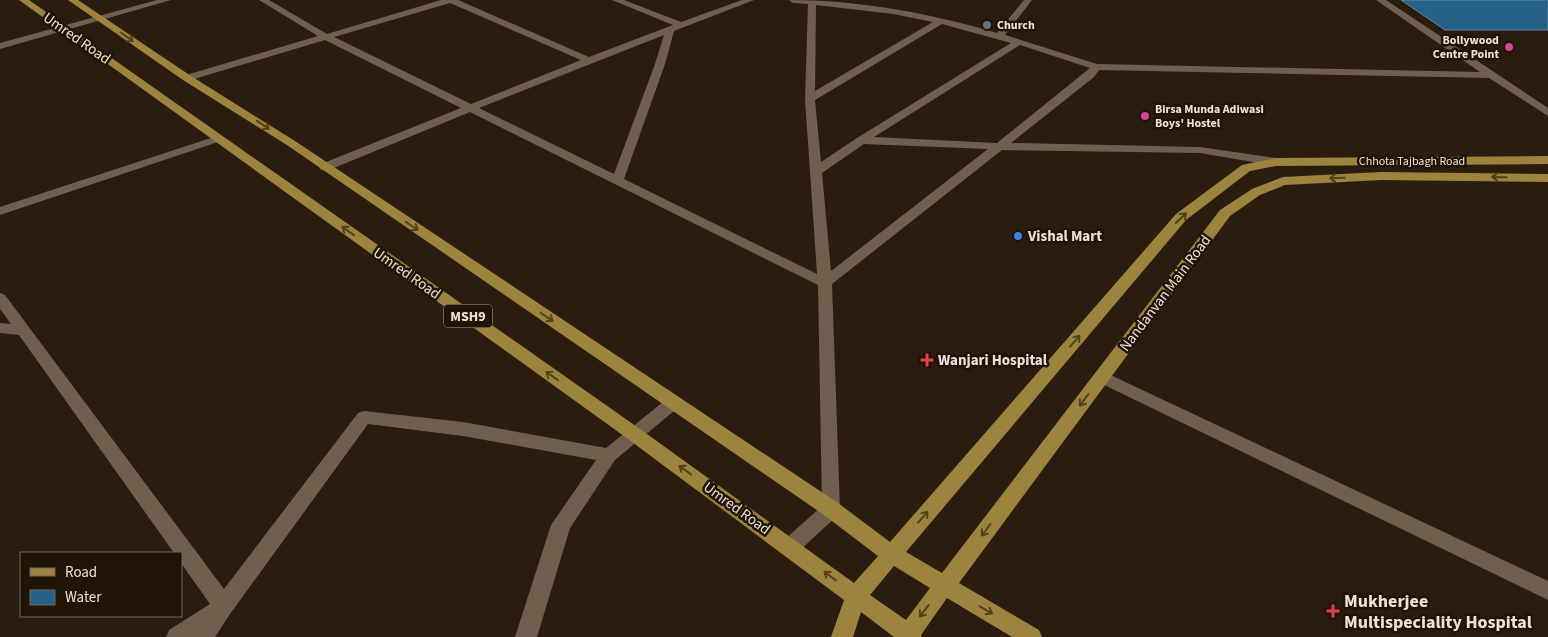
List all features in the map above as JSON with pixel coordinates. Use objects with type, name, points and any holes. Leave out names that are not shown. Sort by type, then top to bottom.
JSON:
[{"type":"main road","name":"Umred Road","points":[[23,0],[634,434],[790,547],[908,636]]},
{"type":"main road","points":[[72,0],[102,18],[187,78],[325,167],[674,402],[831,509],[891,554],[1030,637]]},
{"type":"main road","name":"Chhota Tajbagh Road","points":[[856,596],[1181,217],[1246,168],[1276,162],[1548,160]]},
{"type":"main road","name":"Nandanvan Main Road","points":[[908,636],[1225,213],[1256,192],[1283,181],[1381,176],[1545,180]]},
{"type":"main road","points":[[842,637],[856,596]]},
{"type":"street","points":[[0,46],[167,0]]},
{"type":"street","points":[[263,0],[326,37],[825,283]]},
{"type":"street","points":[[187,78],[451,0],[589,60]]},
{"type":"street","points":[[616,0],[681,25]]},
{"type":"street","points":[[325,167],[589,60],[750,0]]},
{"type":"street","points":[[792,0],[882,9],[940,21],[999,36],[1096,67],[1493,75]]},
{"type":"street","points":[[999,36],[1028,0]]},
{"type":"street","points":[[1380,0],[1548,114]]},
{"type":"street","points":[[790,547],[831,509],[825,283],[810,99],[812,2]]},
{"type":"street","points":[[810,99],[940,21]]},
{"type":"street","points":[[618,180],[660,64],[670,29]]},
{"type":"street","points":[[815,172],[862,140],[1019,42]]},
{"type":"street","points":[[825,283],[996,146],[1090,75],[1096,67]]},
{"type":"street","points":[[0,211],[217,139]]},
{"type":"street","points":[[862,140],[996,146],[1200,150],[1276,162]]},
{"type":"street","points":[[0,298],[224,606]]},
{"type":"street","points":[[0,328],[23,330]]},
{"type":"street","points":[[1102,376],[1548,591]]},
{"type":"street","points":[[526,637],[561,524],[609,455],[674,402]]},
{"type":"street","points":[[204,637],[224,606],[364,417],[463,430],[609,455]]},
{"type":"street","points":[[177,637],[224,606]]},
{"type":"water","points":[[1401,0],[1548,0],[1548,30],[1445,30]]},
{"type":"place","name":"Church","points":[[987,25]]},
{"type":"place","name":"Bollywood Centre Point","points":[[1509,47]]},
{"type":"place","name":"Birsa Munda Adiwasi Boys' Hostel","points":[[1145,116]]},
{"type":"place","name":"Vishal Mart","points":[[1018,236]]},
{"type":"place","name":"Wanjari Hospital","points":[[927,360]]},
{"type":"place","name":"Mukherjee Multispeciality Hospital","points":[[1333,611]]}]
